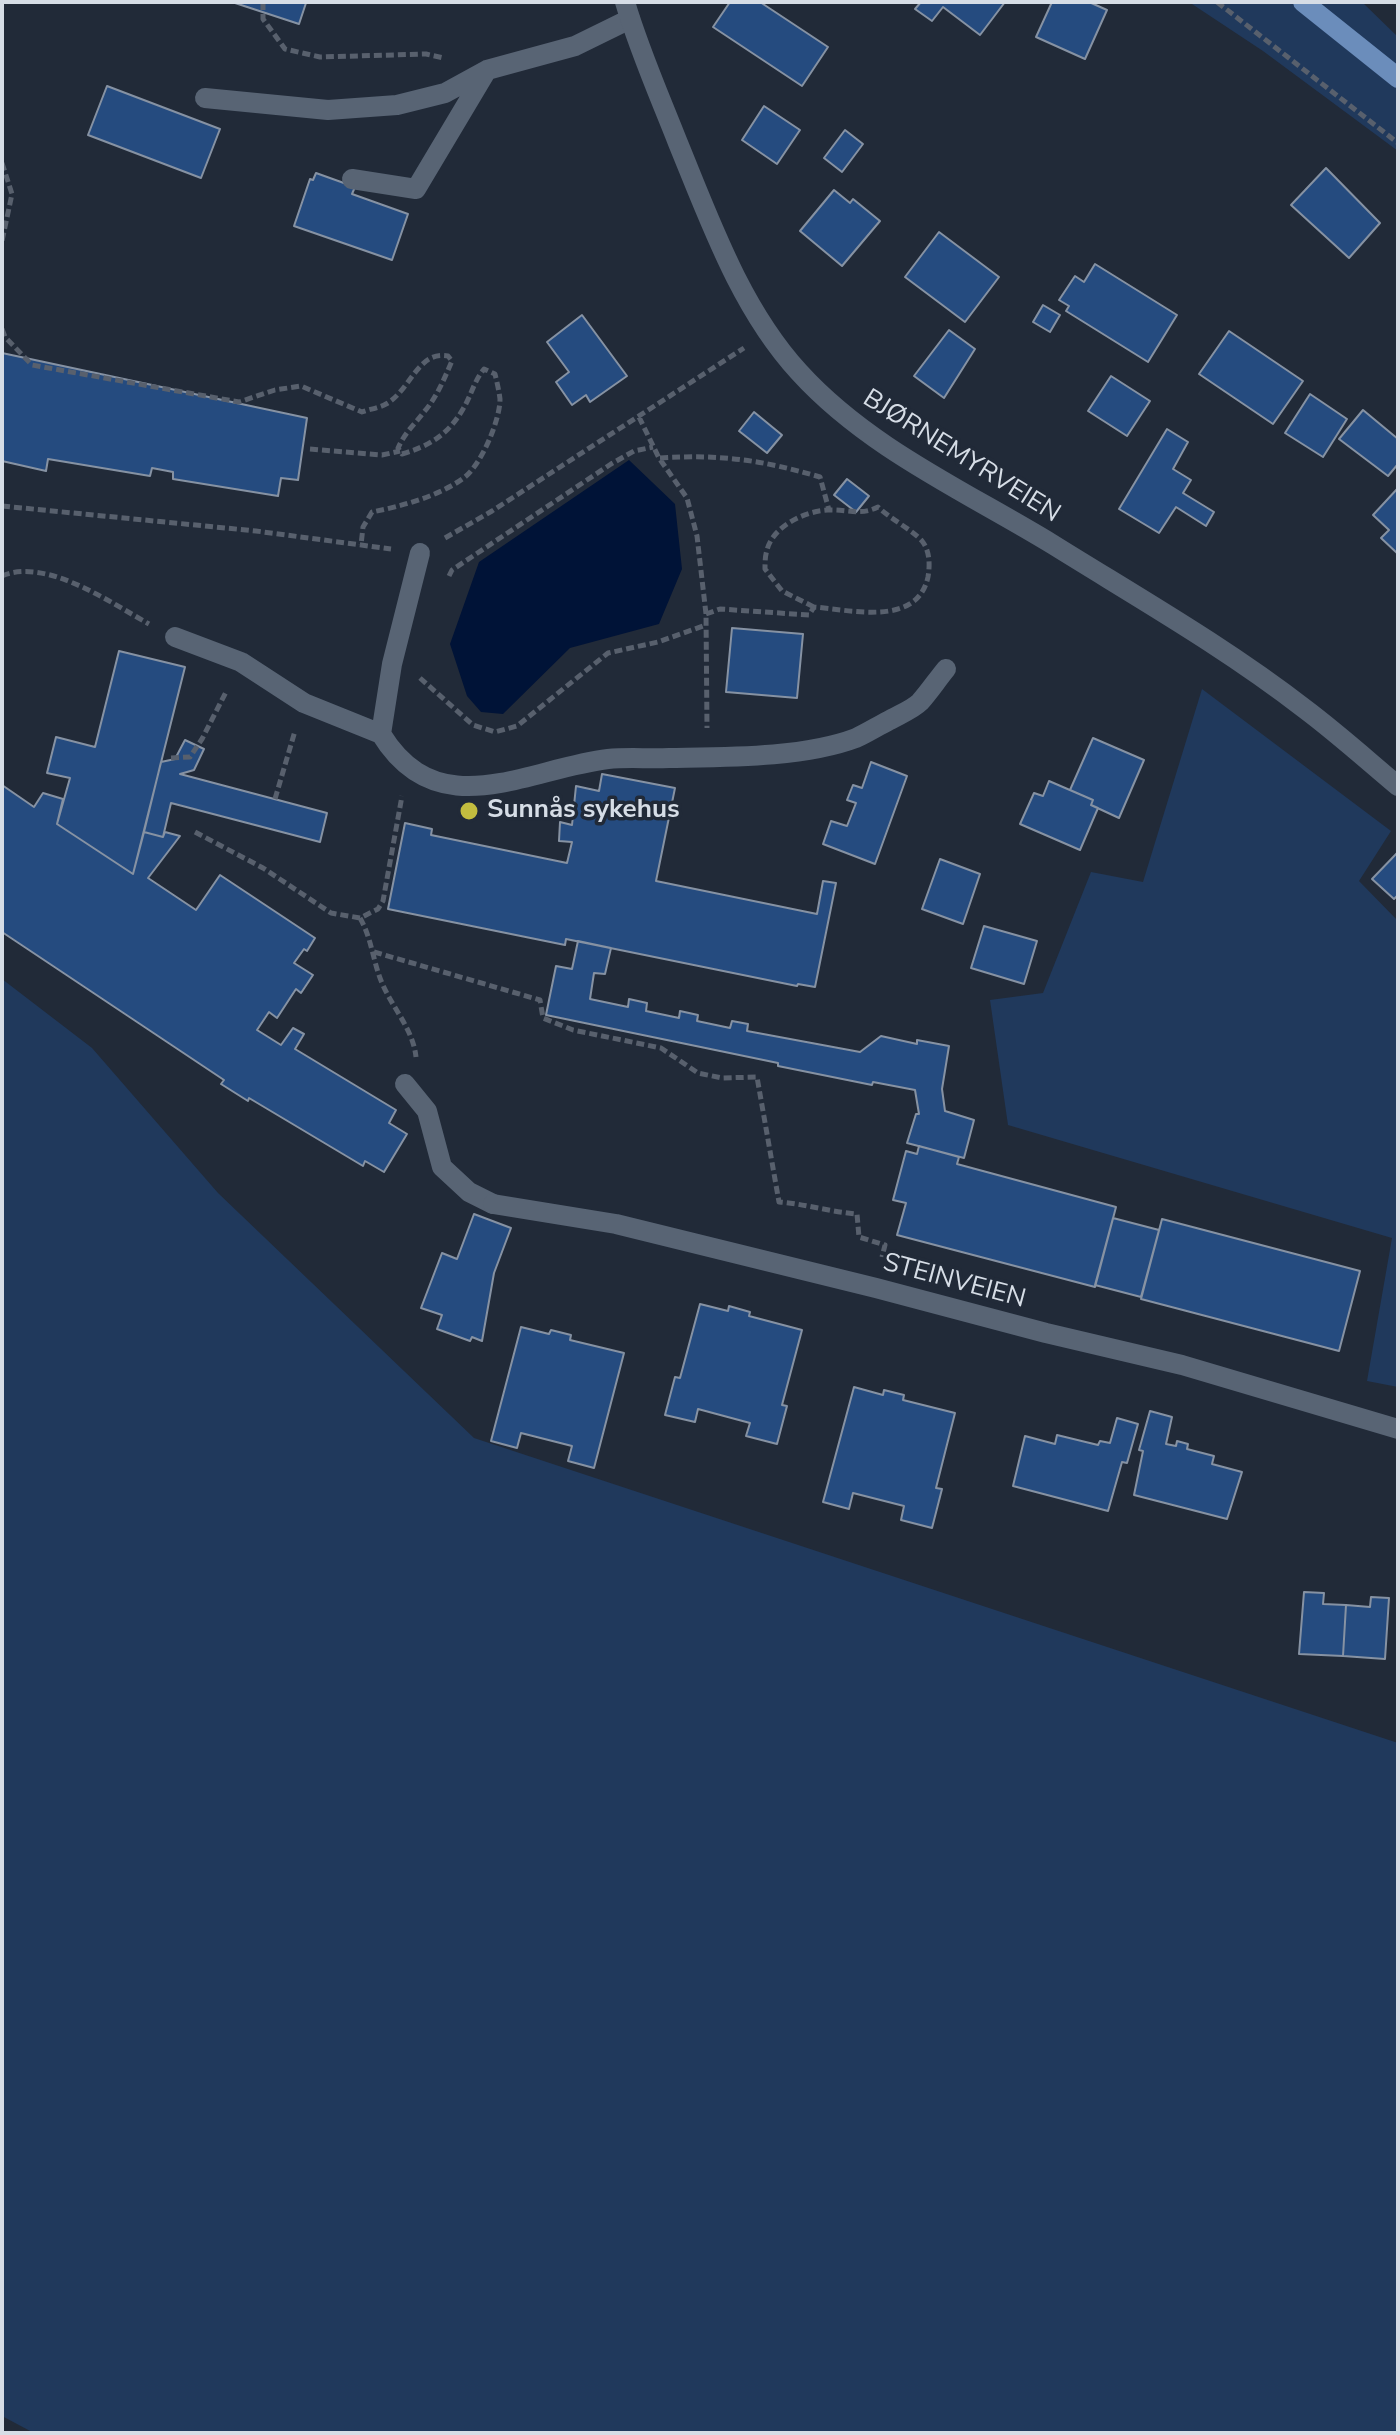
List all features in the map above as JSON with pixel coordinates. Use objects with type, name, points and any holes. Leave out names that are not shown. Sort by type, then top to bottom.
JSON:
[{"type":"main road","points":[[1303,2],[1398,78]]},
{"type":"street","points":[[205,98],[261,106],[328,110],[397,105],[445,93],[487,70],[575,46],[628,10]]},
{"type":"street","name":"BJØRNEMYRVEIEN","points":[[628,10],[720,247],[768,333],[798,371],[840,413],[904,458],[1190,629],[1304,708],[1398,786]]},
{"type":"street","points":[[352,179],[416,189],[487,70]]},
{"type":"street","points":[[381,734],[392,664],[420,553]]},
{"type":"street","points":[[175,637],[241,662],[304,703],[381,734],[391,751],[405,764],[432,781],[469,786],[507,782],[607,759],[707,758],[814,750],[857,737],[918,705],[946,669]]},
{"type":"street","name":"STEINVEIEN","points":[[405,1084],[427,1111],[442,1167],[469,1192],[493,1204],[616,1224],[876,1288],[1182,1365],[1398,1429]]},
{"type":"path","points":[[263,2],[263,19],[285,49],[320,57],[426,54],[487,70]]},
{"type":"path","points":[[1217,2],[1398,143]]},
{"type":"path","points":[[2,163],[12,194],[2,241]]},
{"type":"path","points":[[2,329],[5,337],[32,365],[239,402],[275,390],[301,386],[362,412],[388,403],[413,378],[426,359],[437,354],[448,356],[452,361],[438,392],[408,429],[398,448],[400,451]]},
{"type":"path","points":[[2,506],[256,531],[420,553],[492,511],[768,333]]},
{"type":"path","points":[[310,449],[382,455],[400,451],[402,454],[425,447],[443,435],[463,409],[484,369],[495,374],[500,399],[497,423],[484,451],[467,476],[398,507],[372,512],[363,527],[361,545]]},
{"type":"path","points":[[639,417],[659,458],[687,498],[697,536],[706,614],[707,758]]},
{"type":"path","points":[[446,584],[452,570],[611,464],[634,451],[653,447]]},
{"type":"path","points":[[659,458],[705,455],[747,459],[820,477],[829,510]]},
{"type":"path","points":[[878,507],[921,539],[928,551],[930,569],[925,590],[913,603],[893,611],[814,607],[782,591],[765,569],[767,548],[779,530],[808,513],[829,510],[864,514],[878,507]]},
{"type":"path","points":[[2,576],[33,572],[66,580],[175,637]]},
{"type":"path","points":[[706,614],[720,609],[809,615],[814,607]]},
{"type":"path","points":[[392,664],[410,668],[473,725],[495,732],[517,726],[608,653],[658,642],[706,625]]},
{"type":"path","points":[[171,758],[190,757],[241,662]]},
{"type":"path","points":[[275,799],[304,703]]},
{"type":"path","points":[[195,832],[263,868],[331,913],[360,918],[378,909],[383,901],[405,764]]},
{"type":"path","points":[[360,918],[382,982],[415,1041],[416,1070],[405,1079],[405,1084]]},
{"type":"path","points":[[374,952],[540,1000],[543,1018],[573,1030],[661,1048],[698,1073],[722,1078],[757,1077],[779,1202],[857,1214],[859,1237],[885,1245],[876,1288]]},
{"type":"shaded area","points":[[1189,2],[1362,2],[1398,37],[1398,151],[1263,51]]},
{"type":"shaded area","points":[[629,460],[675,504],[682,569],[659,624],[570,648],[503,714],[481,712],[467,696],[450,644],[479,562]]},
{"type":"shaded area","points":[[1202,689],[1391,831],[1359,881],[1398,921],[1398,1387],[1367,1381],[1392,1238],[1008,1125],[990,1000],[1043,993],[1091,872],[1143,882]]},
{"type":"shaded area","points":[[2,979],[92,1048],[218,1193],[474,1438],[1398,1743],[1398,2433],[34,2433],[2,2416]]},
{"type":"building","points":[[232,2],[302,2],[306,3],[299,24]]},
{"type":"building","points":[[730,2],[760,2],[828,47],[802,86],[713,27]]},
{"type":"building","points":[[921,2],[1005,2],[980,35],[943,7],[932,21],[915,9]]},
{"type":"building","points":[[1052,2],[1089,2],[1107,10],[1085,59],[1036,37]]},
{"type":"building","points":[[107,86],[220,129],[201,178],[88,135]]},
{"type":"building","points":[[764,106],[800,130],[777,164],[742,140]]},
{"type":"building","points":[[845,130],[863,144],[842,172],[824,158]]},
{"type":"building","points":[[1326,168],[1380,223],[1349,258],[1291,205]]},
{"type":"building","points":[[316,173],[355,187],[352,194],[408,214],[392,260],[294,226],[310,179],[313,180]]},
{"type":"building","points":[[834,190],[850,203],[853,199],[880,221],[842,266],[800,231]]},
{"type":"building","points":[[939,232],[999,277],[965,322],[905,277]]},
{"type":"building","points":[[1095,264],[1177,315],[1148,362],[1066,311],[1069,306],[1059,300],[1075,276],[1084,282]]},
{"type":"building","points":[[1043,305],[1060,315],[1050,332],[1033,322]]},
{"type":"building","points":[[582,315],[627,376],[590,402],[586,395],[572,405],[556,382],[569,372],[547,342]]},
{"type":"building","points":[[949,330],[975,349],[944,398],[914,376]]},
{"type":"building","points":[[1229,331],[1303,381],[1273,424],[1199,374]]},
{"type":"building","points":[[2,353],[307,418],[298,480],[281,478],[278,496],[173,479],[173,472],[152,468],[150,476],[48,459],[46,471],[2,461]]},
{"type":"building","points":[[1111,376],[1150,401],[1127,436],[1088,411]]},
{"type":"building","points":[[1310,394],[1347,419],[1323,457],[1285,433]]},
{"type":"building","points":[[1363,410],[1398,439],[1398,464],[1388,476],[1339,439]]},
{"type":"building","points":[[754,412],[782,435],[767,453],[739,431]]},
{"type":"building","points":[[1167,429],[1188,442],[1173,469],[1191,480],[1183,493],[1214,512],[1206,526],[1176,507],[1159,533],[1119,509]]},
{"type":"building","points":[[847,479],[869,496],[856,512],[834,495]]},
{"type":"building","points":[[1398,488],[1398,554],[1381,538],[1389,530],[1373,515]]},
{"type":"building","points":[[732,628],[803,634],[797,698],[726,692]]},
{"type":"building","points":[[119,651],[185,667],[133,874],[57,824],[70,778],[47,773],[56,737],[95,747]]},
{"type":"building","points":[[1093,738],[1144,760],[1119,818],[1091,805],[1093,800],[1070,790]]},
{"type":"building","points":[[185,740],[204,749],[194,770],[180,774],[327,813],[320,842],[171,803],[163,837],[144,832],[161,762],[175,759]]},
{"type":"building","points":[[871,762],[907,776],[875,864],[823,844],[831,821],[847,826],[856,803],[847,800],[853,785],[862,788]]},
{"type":"building","points":[[602,774],[675,788],[656,881],[817,914],[823,881],[836,883],[815,987],[797,986],[566,939],[565,945],[388,909],[405,823],[432,829],[431,835],[567,863],[572,842],[559,841],[560,822],[572,825],[576,786],[599,791]]},
{"type":"building","points":[[1049,781],[1093,800],[1091,805],[1098,808],[1080,850],[1020,824],[1034,793],[1043,796]]},
{"type":"building","points":[[2,785],[34,807],[43,793],[63,799],[57,824],[133,874],[144,832],[163,837],[165,832],[180,836],[148,878],[196,910],[220,875],[315,938],[294,963],[313,975],[301,993],[296,989],[277,1018],[269,1012],[257,1030],[281,1045],[293,1028],[304,1034],[295,1049],[396,1110],[389,1123],[407,1134],[384,1172],[365,1161],[363,1166],[249,1098],[248,1101],[221,1084],[224,1080],[2,932]]},
{"type":"building","points":[[1398,852],[1398,895],[1394,899],[1372,879]]},
{"type":"building","points":[[940,859],[980,874],[963,924],[922,909]]},
{"type":"building","points":[[984,926],[1037,941],[1024,984],[971,968]]},
{"type":"building","points":[[578,941],[611,948],[605,974],[594,973],[590,999],[628,1007],[629,999],[647,1003],[646,1011],[679,1018],[680,1011],[698,1015],[697,1021],[730,1028],[732,1021],[748,1024],[747,1031],[860,1052],[881,1036],[917,1044],[917,1040],[949,1046],[942,1089],[945,1111],[974,1120],[964,1158],[907,1143],[916,1114],[919,1114],[915,1090],[873,1082],[872,1085],[778,1066],[778,1063],[546,1015],[556,966],[572,969]]},
{"type":"building","points":[[919,1146],[959,1157],[957,1164],[1116,1207],[1095,1287],[897,1235],[906,1203],[893,1200],[906,1151],[917,1154]]},
{"type":"building","points":[[474,1214],[511,1228],[494,1273],[482,1341],[472,1337],[470,1341],[437,1329],[442,1315],[421,1308],[442,1253],[457,1259]]},
{"type":"building","points":[[1113,1218],[1159,1230],[1141,1297],[1095,1285]]},
{"type":"building","points":[[1162,1219],[1360,1271],[1339,1351],[1141,1299]]},
{"type":"building","points":[[700,1304],[728,1311],[729,1306],[750,1312],[749,1316],[802,1330],[782,1405],[787,1406],[777,1444],[746,1436],[750,1423],[698,1409],[695,1422],[665,1415],[675,1377],[680,1378]]},
{"type":"building","points":[[521,1327],[549,1334],[551,1330],[571,1335],[570,1340],[624,1353],[594,1468],[568,1461],[572,1446],[521,1433],[517,1448],[491,1441]]},
{"type":"building","points":[[854,1387],[883,1395],[884,1390],[904,1395],[903,1400],[955,1413],[936,1488],[942,1489],[932,1528],[901,1520],[904,1506],[853,1493],[849,1509],[823,1502]]},
{"type":"building","points":[[1150,1411],[1172,1417],[1166,1444],[1176,1446],[1177,1441],[1188,1444],[1187,1449],[1214,1456],[1212,1464],[1242,1472],[1227,1519],[1134,1495],[1143,1451],[1139,1450]]},
{"type":"building","points":[[1117,1418],[1138,1424],[1127,1463],[1122,1462],[1108,1511],[1013,1486],[1025,1436],[1055,1444],[1057,1435],[1098,1445],[1100,1441],[1110,1443]]},
{"type":"building","points":[[1304,1592],[1324,1593],[1323,1604],[1346,1605],[1343,1656],[1299,1654]]},
{"type":"building","points":[[1371,1597],[1389,1598],[1385,1659],[1343,1656],[1346,1605],[1370,1607]]},
{"type":"place","name":"Sunnås sykehus","points":[[469,811]]}]
